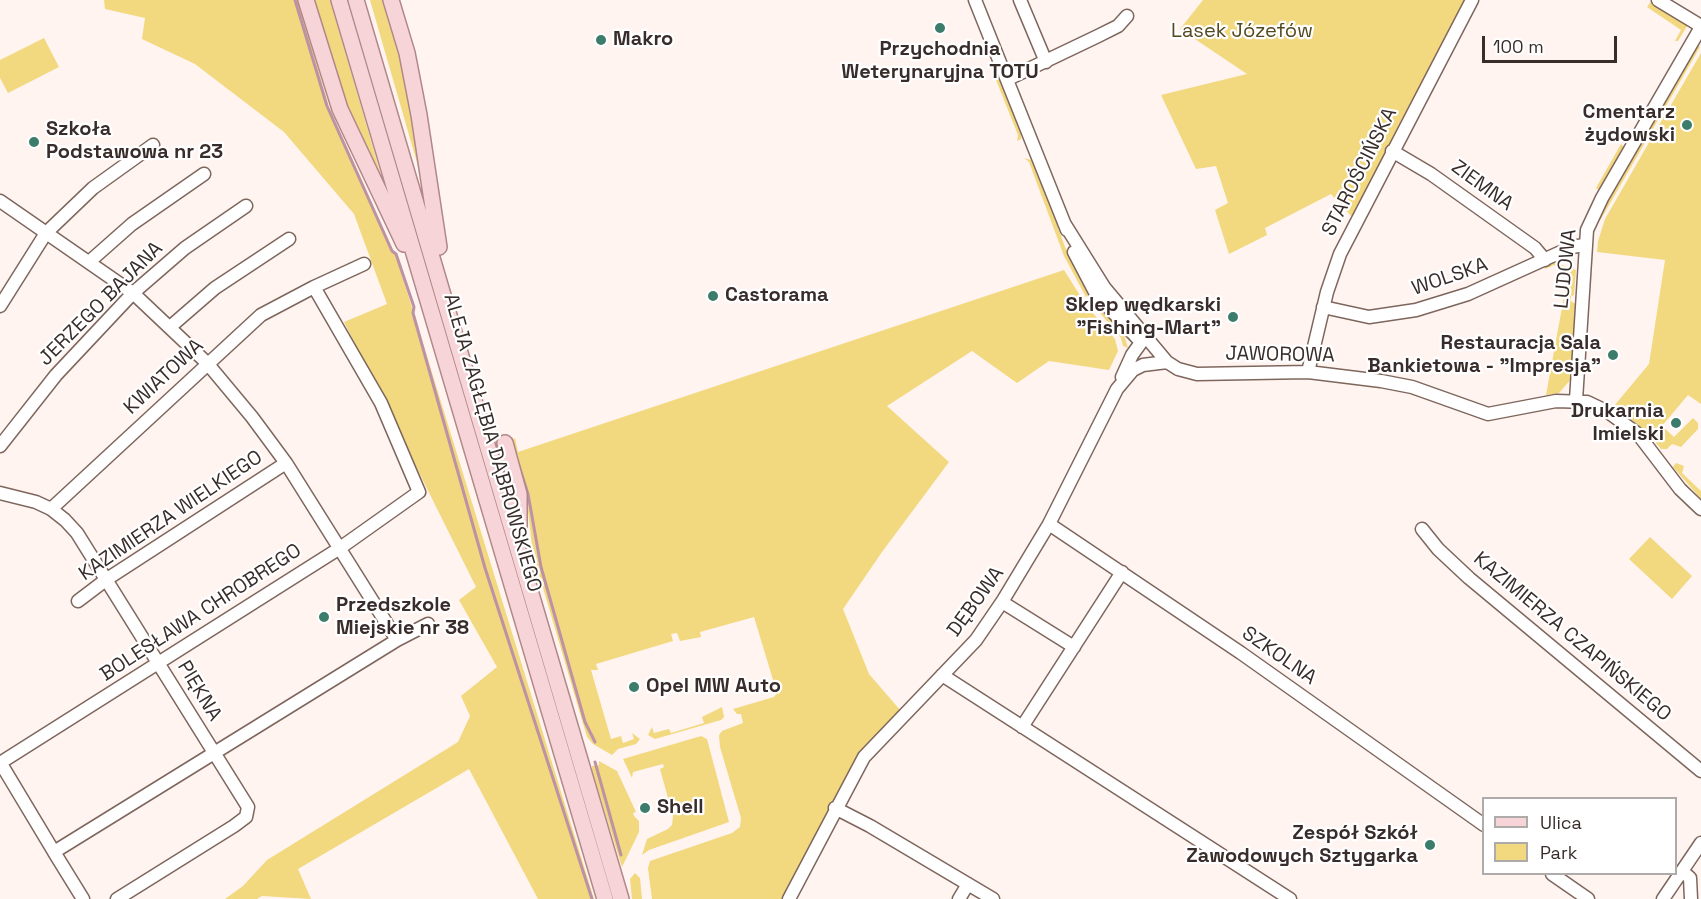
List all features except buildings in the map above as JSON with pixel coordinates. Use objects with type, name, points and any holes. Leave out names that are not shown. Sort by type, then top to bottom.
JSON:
[{"type":"main road","points":[[306,0],[340,109],[424,285]]},
{"type":"main road","name":"ALEJA ZAGŁĘBIA DĄBROWSKIEGO","points":[[339,0],[605,899]]},
{"type":"main road","name":"ALEJA ZAGŁĘBIA DĄBROWSKIEGO","points":[[356,0],[621,899]]},
{"type":"main road","points":[[391,0],[407,53],[419,115],[445,298]]},
{"type":"main road","points":[[506,443],[519,494],[518,549]]},
{"type":"street","name":"JAWOROWA","points":[[975,0],[1064,223],[1098,279],[1143,339],[1167,362],[1178,369],[1197,374],[1308,372],[1405,386],[1488,414],[1576,400],[1608,412],[1638,434],[1680,489],[1701,509]]},
{"type":"street","points":[[1020,0],[1046,62]]},
{"type":"street","name":"STAROŚCIŃSKA","points":[[1308,372],[1323,307],[1340,254],[1472,0]]},
{"type":"street","points":[[1658,0],[1701,27]]},
{"type":"street","points":[[1008,79],[1118,26],[1127,16]]},
{"type":"street","name":"LUDOWA","points":[[1576,400],[1584,245],[1590,223],[1602,198],[1701,27]]},
{"type":"street","points":[[0,306],[46,233],[93,188],[153,145]]},
{"type":"street","name":"ZIEMNA","points":[[1392,151],[1431,174],[1535,248],[1545,260]]},
{"type":"street","points":[[89,262],[132,224],[204,174]]},
{"type":"street","points":[[0,201],[133,293],[207,363],[252,417],[285,463],[397,640]]},
{"type":"street","name":"JERZEGO BAJANA","points":[[0,446],[56,375],[133,293],[185,248],[246,206]]},
{"type":"street","points":[[170,327],[215,288],[289,239]]},
{"type":"street","name":"WOLSKA","points":[[1323,307],[1369,317],[1400,314],[1458,297],[1572,247],[1584,245]]},
{"type":"street","name":"KWIATOWA","points":[[51,509],[261,315],[364,264]]},
{"type":"street","name":"BOLESŁAWA CHROBREGO","points":[[0,763],[340,548],[419,492],[381,403],[314,287]]},
{"type":"street","points":[[1117,389],[1143,339]]},
{"type":"street","name":"DĘBOWA","points":[[789,899],[835,808],[868,751],[976,640],[1002,602],[1049,524],[1117,389],[1133,370],[1143,365],[1167,362]]},
{"type":"street","name":"KAZIMIERZA WIELKIEGO","points":[[78,601],[107,579],[285,463]]},
{"type":"street","name":"PIĘKNA","points":[[0,493],[36,502],[51,509],[77,533],[248,807],[246,817],[117,899]]},
{"type":"street","name":"SZKOLNA","points":[[1049,524],[1122,572],[1482,824]]},
{"type":"street","name":"KAZIMIERZA CZAPIŃSKIEGO","points":[[1422,529],[1438,549],[1469,578],[1701,771]]},
{"type":"street","points":[[1022,727],[1122,572]]},
{"type":"street","points":[[1002,602],[1074,646]]},
{"type":"street","points":[[54,852],[397,640],[428,624]]},
{"type":"street","points":[[942,675],[1290,899]]},
{"type":"street","points":[[0,763],[83,899]]},
{"type":"street","points":[[835,808],[870,826],[993,899]]},
{"type":"street","points":[[1663,899],[1701,843]]},
{"type":"street","points":[[1682,871],[1690,878],[1691,899]]},
{"type":"street","points":[[1555,875],[1588,899]]},
{"type":"street","points":[[959,899],[968,884]]},
{"type":"green space","points":[[104,0],[298,0],[329,107],[397,259],[594,899],[538,899],[469,769],[298,869],[311,899],[262,896],[257,899],[225,899],[243,886],[267,860],[458,742],[470,716],[461,696],[497,667],[459,600],[476,587],[344,322],[387,304],[354,214],[284,132],[195,64],[142,39],[145,18],[105,9]]},
{"type":"green space","points":[[314,0],[330,0],[385,189],[343,96]]},
{"type":"green space","points":[[370,0],[383,0],[407,80],[416,129],[420,173]]},
{"type":"green space","name":"Lasek Józefów","points":[[1203,0],[1466,0],[1396,130],[1353,218],[1331,194],[1265,228],[1267,235],[1229,254],[1215,210],[1228,203],[1216,166],[1196,169],[1161,95],[1247,74],[1180,29]]},
{"type":"green space","points":[[1652,0],[1677,19],[1679,16],[1689,23],[1678,41],[1675,41],[1681,30],[1647,7]]},
{"type":"green space","points":[[44,38],[59,67],[8,93],[0,78],[0,60]]},
{"type":"green space","points":[[1697,43],[1700,47],[1598,221],[1601,209]]},
{"type":"green space","points":[[1701,53],[1701,404],[1688,395],[1662,426],[1674,437],[1693,418],[1698,423],[1698,429],[1681,447],[1672,444],[1667,449],[1661,449],[1647,432],[1614,406],[1649,364],[1665,260],[1597,252],[1598,241],[1605,219],[1666,113],[1670,115],[1668,110]]},
{"type":"green space","points":[[996,66],[1021,132],[1021,139],[1017,141],[1018,135],[992,70]]},
{"type":"green space","points":[[1621,144],[1626,149],[1598,190],[1596,188]]},
{"type":"green space","points":[[1024,158],[1031,160],[1038,172],[1065,247],[1090,294],[1086,297],[1064,256],[1029,162]]},
{"type":"green space","points":[[1553,262],[1576,270],[1574,295],[1571,296],[1571,301],[1577,305],[1572,378],[1559,393],[1546,395],[1568,275],[1554,265],[1545,269],[1544,266]]},
{"type":"green space","points":[[1064,270],[1086,305],[1115,339],[1118,351],[1109,370],[1049,361],[1017,383],[972,351],[887,406],[949,462],[843,609],[869,674],[901,711],[865,749],[784,899],[652,899],[648,868],[650,861],[732,833],[740,827],[741,818],[720,747],[719,735],[722,731],[743,723],[741,714],[737,714],[733,709],[774,697],[777,693],[754,617],[700,632],[701,637],[680,641],[677,633],[671,634],[673,641],[596,664],[598,670],[591,670],[611,739],[621,736],[623,743],[634,739],[632,733],[640,739],[636,744],[618,749],[612,755],[593,744],[587,737],[533,554],[526,494],[512,440],[515,438],[518,452]]},
{"type":"green space","points":[[1094,300],[1124,335],[1128,348],[1123,346],[1121,338],[1091,302]]},
{"type":"green space","points":[[1676,463],[1684,466],[1682,473],[1701,491],[1701,499],[1673,467]]},
{"type":"green space","points":[[1650,537],[1692,576],[1672,599],[1629,559]]},
{"type":"green space","points":[[722,707],[724,717],[721,720],[655,739],[648,735],[652,727],[654,733],[669,729],[671,733],[704,723],[702,717]]},
{"type":"green space","points":[[701,736],[707,739],[729,822],[649,850],[642,855],[647,839],[672,825],[673,816],[660,769],[664,767],[663,764],[633,772],[632,778],[623,759]]},
{"type":"green space","points":[[599,761],[617,771],[636,812],[633,813],[634,816],[639,821],[639,832],[622,867],[592,771],[592,766],[599,765]]},
{"type":"green space","points":[[635,873],[640,878],[642,899],[632,899],[630,879]]},
{"type":"waterway","points":[[295,0],[327,106],[392,251],[396,254],[414,307],[413,313],[485,568],[592,899]]},
{"type":"waterway","points":[[518,463],[528,494],[541,567],[585,722],[595,742]]},
{"type":"waterway","points":[[595,762],[621,855]]},
{"type":"place","name":"Przychodnia Weterynaryjna TOTU","points":[[940,28]]},
{"type":"place","name":"Makro","points":[[601,40]]},
{"type":"place","name":"Cmentarz żydowski","points":[[1687,125]]},
{"type":"place","name":"Szkoła Podstawowa nr 23","points":[[34,142]]},
{"type":"place","name":"Castorama","points":[[713,296]]},
{"type":"place","name":"Sklep wędkarski \"Fishing-Mart\"","points":[[1233,317]]},
{"type":"place","name":"Restauracja Sala Bankietowa - \"Impresja\"","points":[[1613,355]]},
{"type":"place","name":"Drukarnia Imielski","points":[[1676,423]]},
{"type":"place","name":"Przedszkole Miejskie nr 38","points":[[324,617]]},
{"type":"place","name":"Opel MW Auto","points":[[634,687]]},
{"type":"place","name":"Shell","points":[[645,808]]},
{"type":"place","name":"Zespół Szkół Zawodowych Sztygarka","points":[[1430,845]]}]
